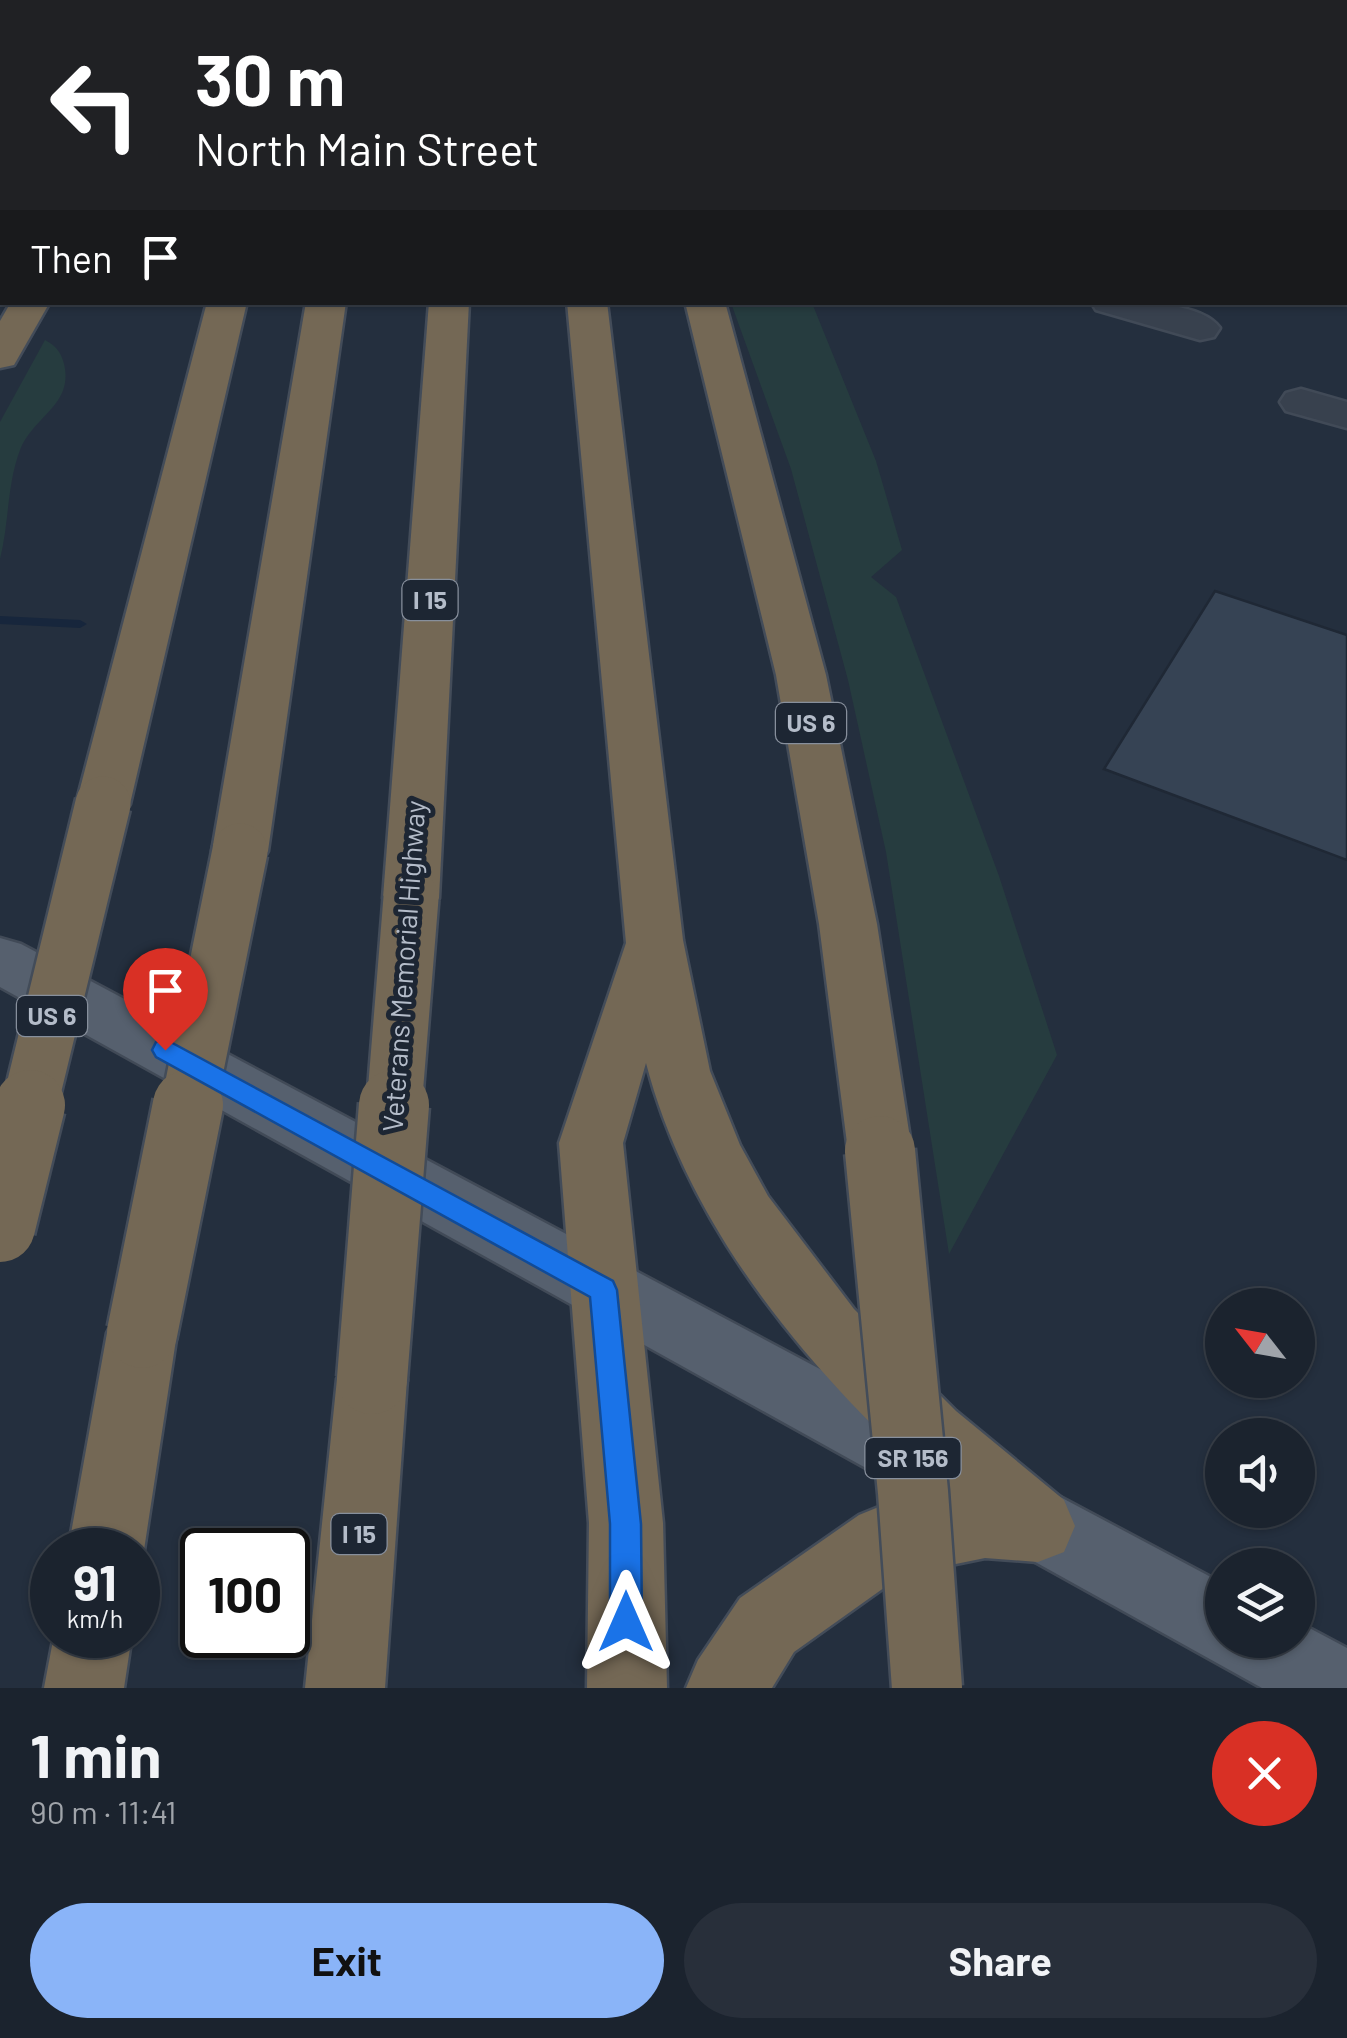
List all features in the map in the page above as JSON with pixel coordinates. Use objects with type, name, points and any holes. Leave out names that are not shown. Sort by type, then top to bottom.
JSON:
[{"type":"highway","points":[[0,356],[29,305]]},
{"type":"highway","name":"US 6","points":[[0,1227],[227,305]]},
{"type":"highway","points":[[110,1528],[142,1333],[240,851],[326,305]]},
{"type":"highway","name":"Veterans Memorial Highway","points":[[345,1688],[411,898],[450,305]]},
{"type":"highway","points":[[587,305],[654,940],[666,1020],[684,1088],[712,1157],[752,1227],[847,1350],[954,1459],[1038,1526]]},
{"type":"highway","name":"US 6","points":[[706,305],[801,675],[848,924],[880,1150],[913,1492],[927,1688]]},
{"type":"highway","points":[[627,1688],[626,1524],[591,1143],[654,940]]},
{"type":"highway","points":[[726,1688],[767,1625],[886,1541],[985,1522],[1038,1526]]},
{"type":"highway","points":[[84,1688],[89,1658]]},
{"type":"main road","name":"SR 156","points":[[0,960],[1205,1616]]},
{"type":"main road","points":[[1285,1658],[1342,1688]]},
{"type":"street","points":[[1120,305],[1200,328]]},
{"type":"street","points":[[1301,402],[1347,416]]},
{"type":"green space","points":[[732,305],[813,305],[876,461],[902,550],[871,577],[896,597],[999,876],[1057,1055],[949,1254],[886,852],[848,680],[791,469]]},
{"type":"green space","points":[[45,340],[63,360],[66,378],[58,400],[20,450],[0,559],[0,422]]},
{"type":"building","points":[[1215,591],[1347,635],[1347,860],[1104,769]]},
{"type":"waterway","points":[[0,620],[80,624]]},
{"type":"route","points":[[165,1050],[603,1290],[626,1524],[626,1622]]}]
